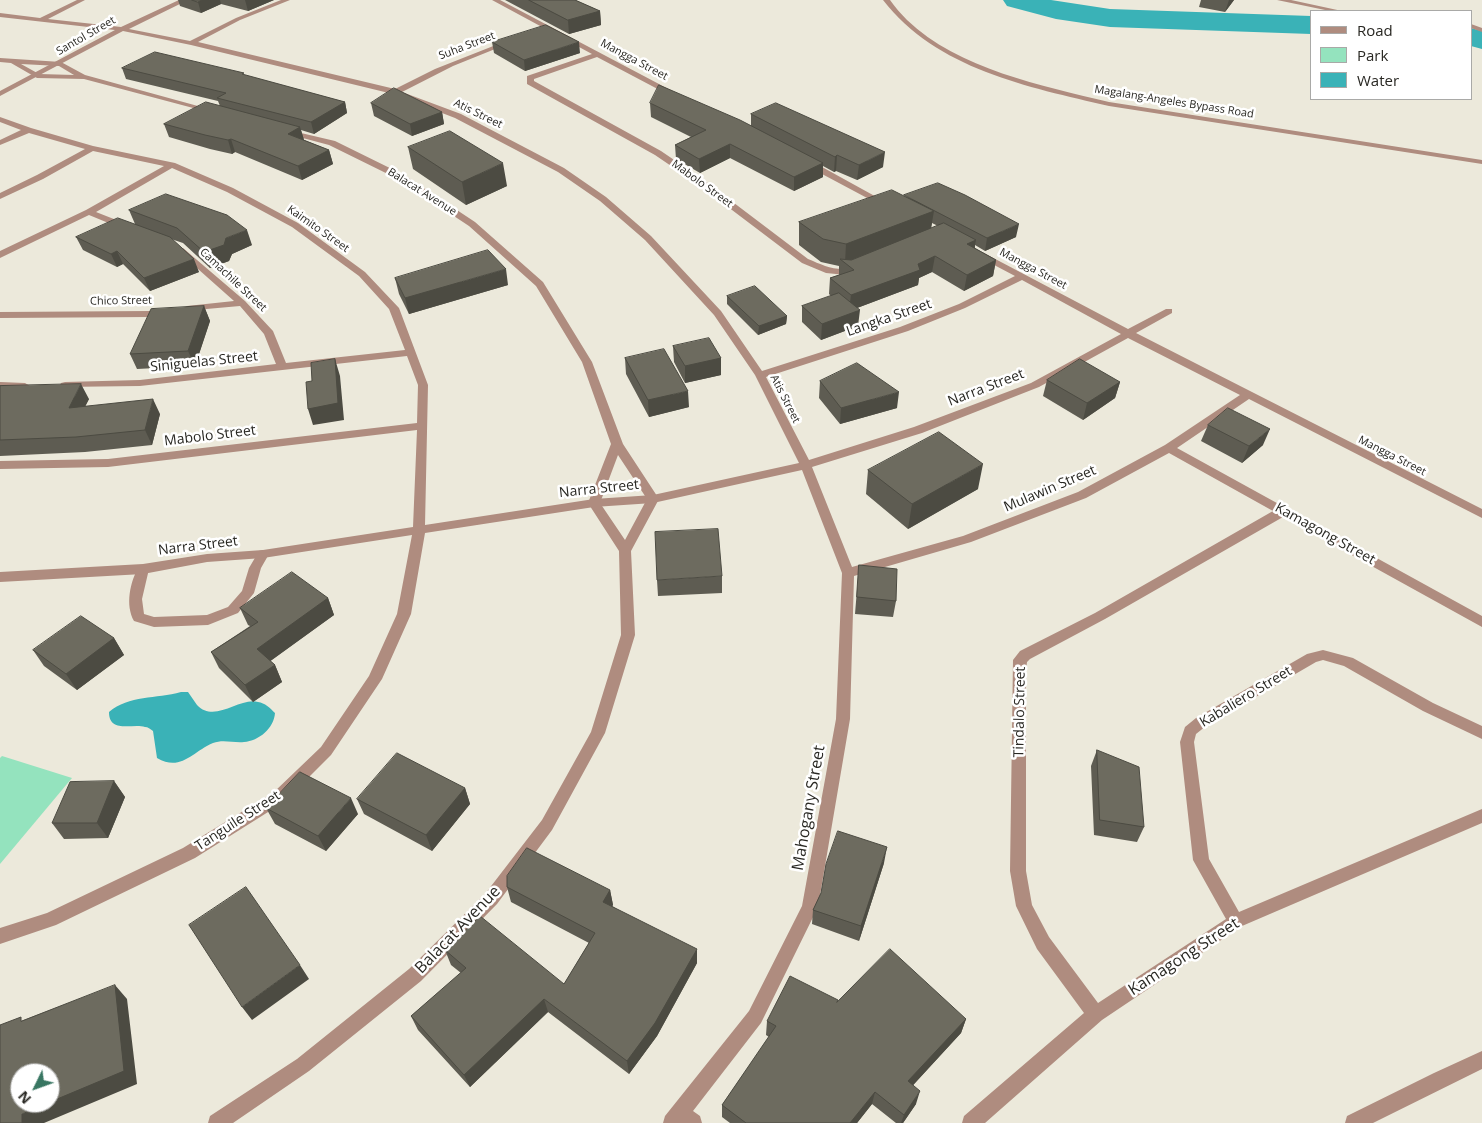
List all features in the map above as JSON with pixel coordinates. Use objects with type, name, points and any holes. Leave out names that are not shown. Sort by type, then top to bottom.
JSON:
[{"type":"street","points":[[42,19],[82,0]]},
{"type":"street","name":"Santol Street","points":[[0,94],[61,64],[151,14],[185,0]]},
{"type":"street","points":[[191,43],[238,20],[287,0]]},
{"type":"street","name":"Mangga Street","points":[[495,0],[544,29],[598,54],[678,96]]},
{"type":"street","name":"Magalang-Angeles Bypass Road","points":[[886,0],[904,20],[944,49],[977,65],[1018,81],[1060,93],[1109,104],[1482,162]]},
{"type":"street","points":[[1280,0],[1334,10]]},
{"type":"street","name":"Atis Street","points":[[0,14],[121,30],[191,43],[396,92],[458,116],[562,170],[603,199],[648,238],[718,313],[760,375],[806,465]]},
{"type":"street","name":"Suha Street","points":[[396,92],[450,64],[515,40]]},
{"type":"street","name":"Mabolo Street","points":[[598,54],[530,78],[530,82],[658,153],[702,183],[805,261],[826,270],[846,272],[864,265]]},
{"type":"street","points":[[0,60],[15,63],[61,64],[84,77]]},
{"type":"street","points":[[15,63],[37,76],[84,77],[225,114]]},
{"type":"street","name":"Kaimito Street","points":[[0,119],[28,130],[92,148],[172,165],[230,190],[295,225],[362,274],[394,308],[423,386],[424,426],[420,531]]},
{"type":"street","name":"Balacat Avenue","points":[[279,128],[332,143],[401,177],[472,224],[540,284],[587,362],[617,444],[653,499]]},
{"type":"street","points":[[0,143],[28,130]]},
{"type":"street","points":[[0,196],[40,177],[92,148]]},
{"type":"street","points":[[801,160],[899,211]]},
{"type":"street","points":[[0,255],[89,212],[172,165]]},
{"type":"street","points":[[89,212],[134,230]]},
{"type":"street","name":"Camachile Street","points":[[179,247],[242,303],[269,333],[282,367]]},
{"type":"street","name":"Mangga Street","points":[[975,251],[1129,334],[1482,514]]},
{"type":"street","name":"Langka Street","points":[[760,375],[904,329],[962,306],[1023,276]]},
{"type":"street","name":"Chico Street","points":[[0,315],[149,314],[242,303]]},
{"type":"street","name":"Narra Street","points":[[0,577],[143,569],[207,558],[263,554],[594,503],[653,499],[806,465],[918,430],[1035,385],[1169,310]]},
{"type":"street","name":"Siniguelas Street","points":[[0,385],[140,383],[411,352]]},
{"type":"street","name":"Mulawin Street","points":[[848,573],[967,539],[1082,495],[1168,448],[1248,395]]},
{"type":"street","name":"Mabolo Street","points":[[0,465],[108,463],[424,426]]},
{"type":"street","points":[[617,444],[594,503],[625,551],[653,499]]},
{"type":"street","name":"Kamagong Street","points":[[1168,448],[1482,622]]},
{"type":"street","name":"Mahogany Street","points":[[682,1120],[755,1017],[810,907],[843,719],[848,573],[806,465]]},
{"type":"street","name":"Tindalo Street","points":[[1096,1014],[1043,943],[1024,906],[1018,871],[1018,670],[1020,660],[1025,655],[1100,616],[1284,511]]},
{"type":"street","name":"Tanguile Street","points":[[0,936],[50,920],[189,853],[286,791],[326,750],[375,679],[404,614],[420,531]]},
{"type":"street","name":"Balacat Avenue","points":[[217,1123],[303,1066],[415,975],[491,899],[547,824],[598,733],[628,635],[625,551]]},
{"type":"street","points":[[143,569],[135,600],[136,612],[139,618],[154,622],[208,620],[232,610],[240,603],[248,593],[255,568],[263,554]]},
{"type":"street","name":"Kabaliero Street","points":[[1236,921],[1201,860],[1187,742],[1190,731],[1201,722],[1312,658],[1323,655],[1348,662],[1428,707],[1482,733]]},
{"type":"street","name":"Kamagong Street","points":[[971,1123],[1096,1014],[1236,921],[1482,816]]},
{"type":"street","points":[[1354,1123],[1440,1078],[1482,1060]]},
{"type":"green space","points":[[2,756],[72,778],[0,864],[0,758]]},
{"type":"water","points":[[188,692],[197,705],[211,712],[251,701],[261,703],[275,713],[274,719],[269,729],[255,739],[244,742],[224,741],[213,743],[180,762],[173,763],[157,758],[153,731],[147,727],[117,725],[110,719],[109,712],[125,703]]},
{"type":"building","points":[[529,0],[575,0],[600,11],[568,20]]},
{"type":"building","points":[[546,25],[579,42],[524,60],[492,42]]},
{"type":"building","points":[[155,52],[244,73],[242,74],[345,102],[311,122],[217,98],[226,93],[122,68]]},
{"type":"building","points":[[659,85],[740,120],[823,163],[794,177],[730,144],[699,159],[675,145],[706,130],[650,103]]},
{"type":"building","points":[[394,88],[442,112],[410,124],[371,103]]},
{"type":"building","points":[[206,102],[300,127],[288,134],[329,150],[298,166],[231,139],[205,135],[164,124]]},
{"type":"building","points":[[776,103],[885,152],[859,165],[837,155],[835,157],[751,114]]},
{"type":"building","points":[[450,131],[503,163],[462,182],[408,147]]},
{"type":"building","points":[[938,183],[1019,224],[987,238],[904,195]]},
{"type":"building","points":[[892,190],[934,211],[846,244],[823,239],[799,222]]},
{"type":"building","points":[[166,194],[227,215],[247,230],[226,238],[224,245],[204,252],[177,228],[129,210]]},
{"type":"building","points":[[118,218],[170,237],[194,259],[144,278],[117,251],[111,254],[76,237]]},
{"type":"building","points":[[944,223],[976,240],[967,244],[996,260],[967,275],[935,256],[918,264],[920,270],[851,295],[830,278],[854,270],[840,259],[851,260]]},
{"type":"building","points":[[488,250],[506,269],[405,298],[395,278]]},
{"type":"building","points":[[755,286],[787,316],[759,326],[727,296]]},
{"type":"building","points":[[839,293],[860,310],[822,324],[802,306]]},
{"type":"building","points":[[204,306],[188,351],[130,354],[151,309]]},
{"type":"building","points":[[709,338],[721,358],[685,366],[673,346]]},
{"type":"building","points":[[664,349],[688,391],[648,400],[625,358]]},
{"type":"building","points":[[335,359],[338,403],[308,409],[306,382],[312,381],[311,363]]},
{"type":"building","points":[[1080,359],[1120,382],[1087,403],[1047,380]]},
{"type":"building","points":[[857,363],[899,392],[841,408],[820,381]]},
{"type":"building","points":[[81,384],[69,408],[153,399],[145,430],[76,437],[0,440],[0,386]]},
{"type":"building","points":[[1228,408],[1270,429],[1249,446],[1208,425]]},
{"type":"building","points":[[939,432],[983,464],[912,504],[868,470]]},
{"type":"building","points":[[718,529],[722,576],[657,580],[655,532]]},
{"type":"building","points":[[859,565],[897,569],[896,601],[857,597]]},
{"type":"building","points":[[292,572],[328,598],[257,649],[275,665],[245,685],[211,652],[258,622],[240,608]]},
{"type":"building","points":[[81,616],[114,638],[66,674],[33,650]]},
{"type":"building","points":[[1097,750],[1139,767],[1144,827],[1100,820]]},
{"type":"building","points":[[397,753],[465,788],[426,835],[357,799]]},
{"type":"building","points":[[300,772],[351,798],[318,836],[266,808]]},
{"type":"building","points":[[114,781],[97,823],[52,823],[70,782]]},
{"type":"building","points":[[838,831],[887,847],[861,926],[813,910],[821,893],[826,864]]},
{"type":"building","points":[[527,848],[610,890],[603,902],[697,949],[655,1023],[627,1061],[544,999],[464,1075],[411,1016],[466,968],[445,950],[480,916],[564,984],[595,933],[507,887],[507,876]]},
{"type":"building","points":[[246,887],[300,965],[242,1007],[189,925]]},
{"type":"building","points":[[890,949],[966,1019],[908,1081],[920,1091],[904,1115],[875,1092],[850,1123],[746,1123],[722,1105],[776,1026],[767,1021],[790,976],[838,1000],[837,1002]]},
{"type":"building","points":[[115,985],[124,1071],[60,1098],[60,1063],[10,1063],[10,1113],[24,1113],[22,1114],[22,1123],[0,1123],[0,1025],[21,1017],[21,1021]]},
{"type":"waterway","points":[[1017,0],[1056,10],[1110,18],[1310,25]]},
{"type":"waterway","points":[[1472,37],[1482,40]]}]
